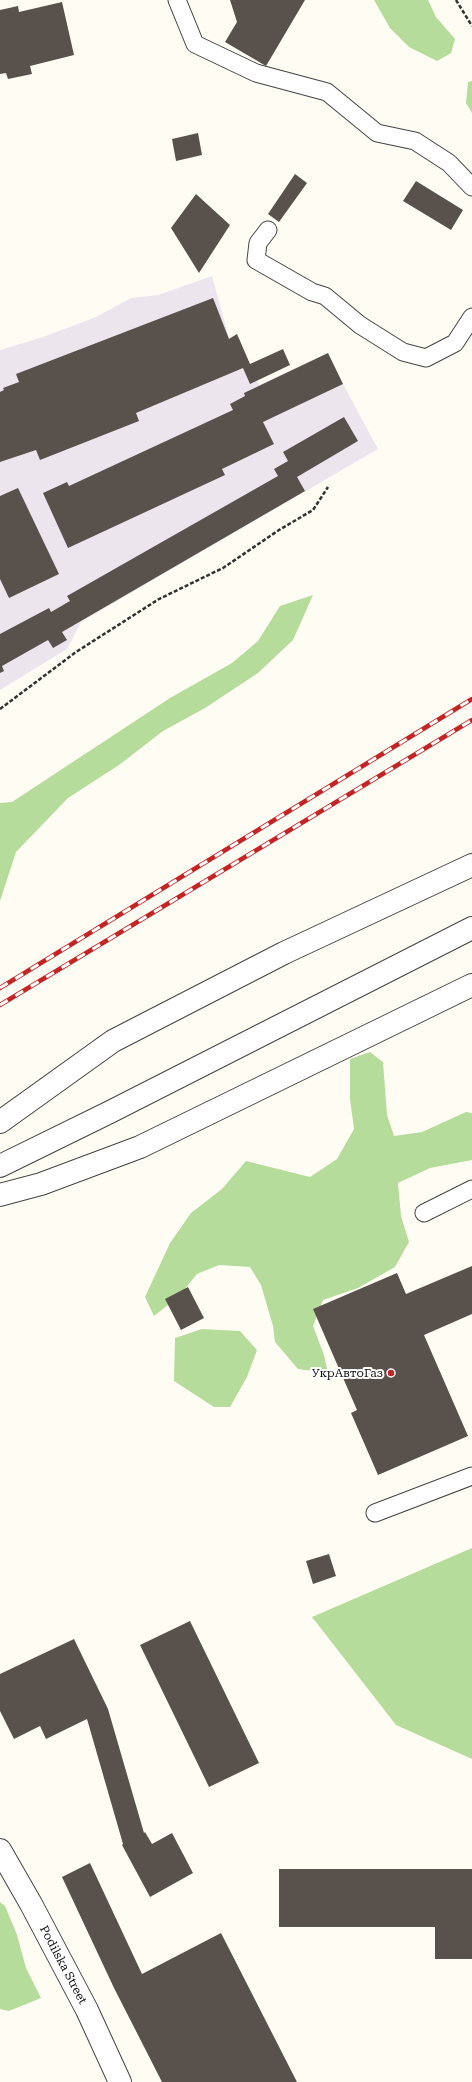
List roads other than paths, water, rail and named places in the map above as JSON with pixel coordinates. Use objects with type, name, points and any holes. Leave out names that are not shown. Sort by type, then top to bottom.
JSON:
[{"type":"street","points":[[0,1122],[113,1041],[284,953],[472,865]]},
{"type":"street","points":[[0,1166],[110,1112],[472,928]]},
{"type":"street","points":[[0,1195],[41,1184],[140,1148],[472,984]]},
{"type":"street","name":"Podilska Street","points":[[0,1850],[31,1904],[87,2010],[120,2082]]},
{"type":"lane","points":[[177,0],[195,44],[256,73],[327,92],[378,133],[415,141],[449,162],[472,187]]},
{"type":"lane","points":[[268,230],[258,243],[256,260],[312,292],[325,296],[360,325],[403,352],[426,358],[455,343],[472,317]]},
{"type":"lane","points":[[424,1213],[472,1189]]},
{"type":"lane","points":[[375,1513],[472,1476]]},
{"type":"railway","points":[[0,988],[472,699]]},
{"type":"railway","points":[[0,1005],[472,720]]},
{"type":"place","name":"УкрАвтоГаз","points":[[391,1373]]}]
